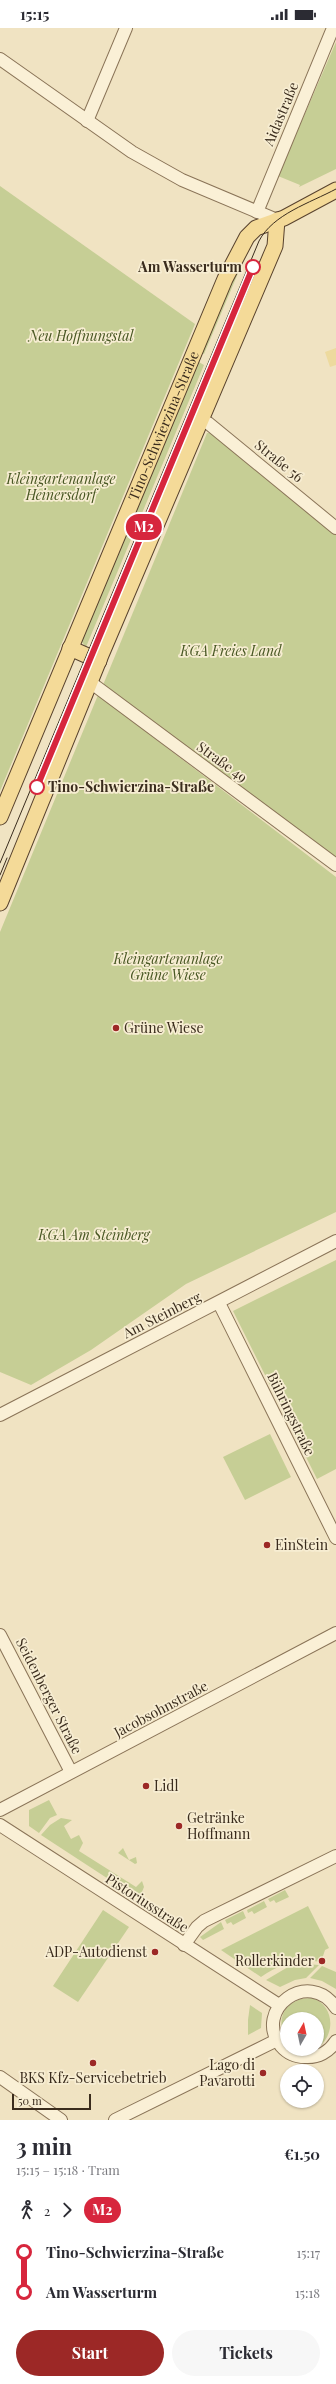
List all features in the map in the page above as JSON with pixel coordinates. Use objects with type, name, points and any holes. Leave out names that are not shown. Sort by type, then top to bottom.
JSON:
[{"type":"main road","name":"Tino-Schwierzina-Straße","points":[[0,817],[225,279],[251,232],[260,225],[277,220],[336,190]]},
{"type":"main road","points":[[0,903],[90,682],[275,246],[277,220]]},
{"type":"main road","points":[[70,648],[99,661]]},
{"type":"street","points":[[88,121],[126,28]]},
{"type":"street","name":"Aidastraße","points":[[256,212],[333,28]]},
{"type":"street","points":[[0,59],[132,152],[182,180],[277,220]]},
{"type":"street","name":"Straße 56","points":[[201,420],[208,423],[336,528]]},
{"type":"street","name":"Straße 49","points":[[90,682],[336,865]]},
{"type":"street","name":"Am Steinberg","points":[[0,1415],[219,1303],[336,1240]]},
{"type":"street","name":"Bühringstraße","points":[[219,1303],[336,1538]]},
{"type":"street","name":"Jacobsohnstraße","points":[[0,1810],[336,1633]]},
{"type":"street","name":"Seidenberger Straße","points":[[0,1634],[71,1772]]},
{"type":"street","name":"Pistoriusstraße","points":[[0,1825],[279,2005]]},
{"type":"street","points":[[184,1945],[197,1927],[204,1921],[336,1856]]},
{"type":"street","points":[[336,2008],[328,1998],[308,1991],[297,1992],[287,1997],[279,2005],[273,2026],[277,2040],[289,2053],[303,2058],[324,2053],[336,2041]]},
{"type":"street","points":[[115,2120],[277,2040]]},
{"type":"street","points":[[0,2077],[61,2120]]},
{"type":"green space","points":[[336,42],[336,169],[299,187],[300,185],[278,176]]},
{"type":"green space","points":[[0,186],[195,324],[0,791]]},
{"type":"green space","points":[[247,252],[204,354],[201,353],[240,260]]},
{"type":"green space","points":[[197,361],[204,365],[86,647],[81,641]]},
{"type":"green space","name":"KGA Freies Land","points":[[207,433],[212,433],[336,533],[336,859],[103,685]]},
{"type":"green space","name":"Kleingartenanlage Grüne Wiese","points":[[98,695],[336,877],[336,1212],[186,1284],[91,1350],[31,1385],[0,1372],[0,932]]},
{"type":"green space","points":[[336,1260],[336,1469],[317,1479],[233,1311]]},
{"type":"green space","points":[[270,1434],[291,1477],[245,1500],[223,1457]]},
{"type":"green space","points":[[49,1800],[57,1815],[50,1818],[39,1833],[29,1826],[29,1810]]},
{"type":"green space","points":[[61,1818],[72,1820],[64,1826],[71,1839],[79,1835],[83,1843],[79,1851],[136,1887],[142,1881],[144,1887],[139,1899],[41,1835],[50,1825]]},
{"type":"green space","points":[[123,1848],[129,1860],[136,1857],[137,1863],[135,1864],[118,1853]]},
{"type":"green space","points":[[285,1890],[289,1897],[276,1903],[274,1900],[270,1902],[268,1899]]},
{"type":"green space","points":[[264,1901],[267,1907],[254,1914],[252,1911],[248,1913],[247,1910]]},
{"type":"green space","points":[[308,1906],[329,1948],[325,1950],[321,1962],[305,1961],[282,1965],[261,1977],[221,1950]]},
{"type":"green space","points":[[103,1910],[129,1927],[78,2002],[53,1986]]},
{"type":"green space","points":[[243,1911],[246,1918],[233,1925],[231,1922],[227,1924],[225,1920]]},
{"type":"green space","points":[[221,1922],[224,1929],[203,1940],[200,1937]]},
{"type":"green space","points":[[306,1964],[319,1965],[306,1978],[295,1980],[280,1987],[266,1980],[288,1967]]},
{"type":"green space","points":[[322,1966],[336,1972],[336,1989],[322,1981],[310,1978]]},
{"type":"green space","points":[[312,1998],[320,2002],[329,2014],[330,2029],[324,2041],[324,2012],[284,2012],[289,2005],[303,1999]]},
{"type":"green space","points":[[250,2005],[262,2013],[261,2028],[248,2035],[248,2020]]},
{"type":"sand","points":[[336,348],[336,365],[330,367],[325,352]]},
{"type":"tram line","points":[[0,863],[259,241],[273,223],[283,216],[336,189]]},
{"type":"tram line","name":"M2","points":[[37,787],[253,267]]},
{"type":"tram line","points":[[0,875],[7,858]]},
{"type":"place","name":"Am Wasserturm","points":[[253,267]]},
{"type":"place","name":"Tino-Schwierzina-Straße","points":[[37,787]]},
{"type":"place","name":"Grüne Wiese","points":[[116,1028]]},
{"type":"place","name":"EinStein","points":[[267,1545]]},
{"type":"place","name":"Lidl","points":[[146,1786]]},
{"type":"place","name":"Getränke Hoffmann","points":[[179,1826]]},
{"type":"place","name":"ADP-Autodienst","points":[[155,1952]]},
{"type":"place","name":"Rollerkinder","points":[[322,1961]]},
{"type":"place","name":"BKS Kfz-Servicebetrieb","points":[[93,2063]]},
{"type":"place","name":"Lago di Pavarotti","points":[[263,2073]]},
{"type":"park label","name":"Neu Hoffnungstal","points":[[81,336]]},
{"type":"park label","name":"Kleingartenanlage Heinersdorf","points":[[61,488]]},
{"type":"park label","name":"KGA Am Steinberg","points":[[94,1235]]}]
